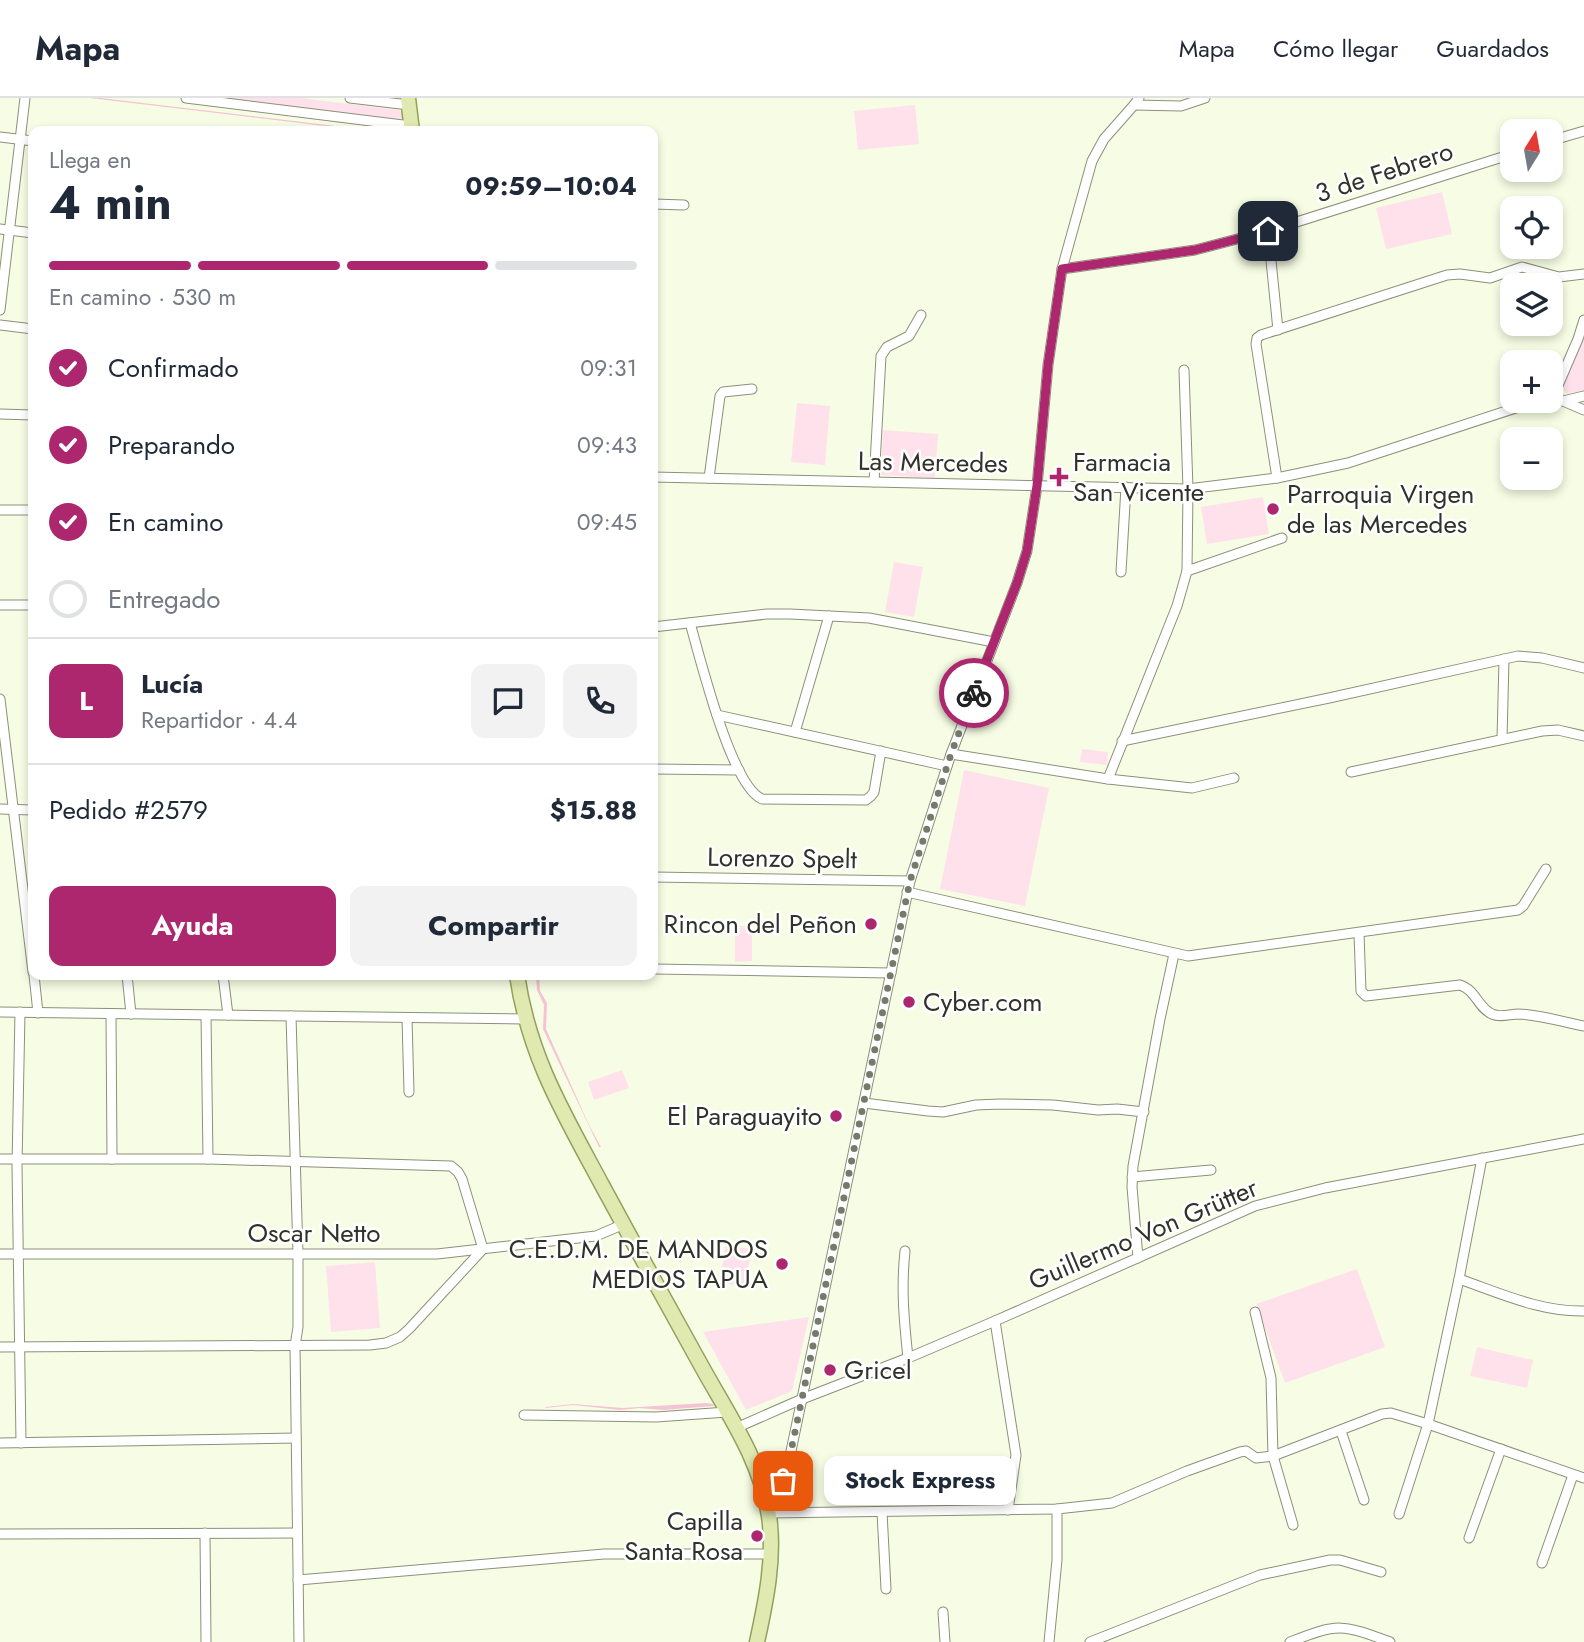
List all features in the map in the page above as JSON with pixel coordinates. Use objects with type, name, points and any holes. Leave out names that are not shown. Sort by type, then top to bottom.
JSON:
[{"type":"main road","points":[[408,102],[412,126]]},
{"type":"main road","points":[[518,980],[534,1048],[547,1081],[736,1428],[763,1488],[769,1513],[771,1554],[757,1642]]},
{"type":"street","points":[[0,310],[5,230],[25,98]]},
{"type":"street","points":[[186,98],[397,126]]},
{"type":"street","points":[[350,98],[408,102]]},
{"type":"street","points":[[763,1488],[778,1485],[786,1475],[910,881],[951,754],[1027,551],[1062,269],[1092,161],[1104,139],[1137,102],[1181,106],[1205,98]]},
{"type":"street","points":[[1563,137],[1584,131]]},
{"type":"street","points":[[0,137],[28,140]]},
{"type":"street","name":"3 de Febrero","points":[[1062,269],[1195,250],[1268,231],[1500,157]]},
{"type":"street","points":[[658,204],[684,205]]},
{"type":"street","points":[[5,230],[28,232]]},
{"type":"street","points":[[1268,231],[1278,330]]},
{"type":"street","points":[[1277,478],[1256,338],[1447,275],[1490,278],[1522,267],[1559,276],[1584,274]]},
{"type":"street","points":[[874,482],[881,356],[887,347],[909,336],[920,315]]},
{"type":"street","points":[[1563,373],[1584,320]]},
{"type":"street","points":[[0,325],[28,328]]},
{"type":"street","points":[[1108,779],[1177,606],[1187,571],[1188,489],[1184,370]]},
{"type":"street","points":[[709,478],[720,396],[728,390],[752,389]]},
{"type":"street","points":[[1563,401],[1584,396]]},
{"type":"street","points":[[1563,401],[1584,410]]},
{"type":"street","name":"Las Mercedes","points":[[658,477],[1188,489],[1277,478],[1348,463],[1500,413]]},
{"type":"street","points":[[0,414],[28,415]]},
{"type":"street","points":[[1121,572],[1126,487]]},
{"type":"street","points":[[0,510],[28,510]]},
{"type":"street","points":[[1187,571],[1282,538]]},
{"type":"street","points":[[0,604],[28,605]]},
{"type":"street","points":[[658,627],[766,614],[829,616],[869,618],[994,642]]},
{"type":"street","points":[[795,732],[829,616]]},
{"type":"street","points":[[690,623],[717,715],[739,770],[757,796],[762,799],[866,800],[874,792],[881,751]]},
{"type":"street","points":[[1122,741],[1518,656],[1584,668]]},
{"type":"street","points":[[1502,739],[1504,659]]},
{"type":"street","points":[[0,699],[28,932]]},
{"type":"street","points":[[717,715],[947,766]]},
{"type":"street","points":[[1351,772],[1542,731],[1558,730],[1584,736]]},
{"type":"street","points":[[951,754],[1108,779],[1192,788],[1234,778]]},
{"type":"street","points":[[658,769],[739,770]]},
{"type":"street","points":[[0,809],[28,810]]},
{"type":"street","points":[[907,892],[1188,956],[1518,910],[1546,869]]},
{"type":"street","name":"Lorenzo Spelt","points":[[658,877],[910,881]]},
{"type":"street","points":[[1359,933],[1361,991],[1366,996],[1460,985],[1470,990],[1489,1013],[1498,1016],[1529,1015],[1584,1026]]},
{"type":"street","points":[[1138,1258],[1133,1166],[1174,954]]},
{"type":"street","points":[[658,969],[891,973]]},
{"type":"street","points":[[34,980],[38,1013]]},
{"type":"street","points":[[128,980],[131,1014]]},
{"type":"street","points":[[224,980],[228,1015]]},
{"type":"street","points":[[0,1012],[526,1019]]},
{"type":"street","points":[[20,1012],[17,1159],[21,1443]]},
{"type":"street","points":[[111,1014],[112,1159]]},
{"type":"street","points":[[206,1015],[208,1159]]},
{"type":"street","points":[[291,1016],[298,1254],[298,1327],[295,1346],[299,1642]]},
{"type":"street","points":[[407,1017],[409,1093]]},
{"type":"street","points":[[864,1103],[943,1112],[976,1105],[1000,1104],[1144,1112]]},
{"type":"street","name":"Guillermo Von Grütter","points":[[736,1428],[995,1321],[1255,1206],[1325,1188],[1584,1139]]},
{"type":"street","points":[[1399,1514],[1428,1424],[1482,1158]]},
{"type":"street","points":[[0,1159],[208,1159],[451,1167],[462,1179],[483,1249],[400,1337],[386,1343],[0,1347]]},
{"type":"street","points":[[1132,1177],[1211,1170]]},
{"type":"street","name":"Oscar Netto","points":[[0,1254],[437,1254],[596,1236],[624,1224]]},
{"type":"street","points":[[905,1251],[902,1282],[908,1358]]},
{"type":"street","points":[[1459,1279],[1541,1307],[1584,1311]]},
{"type":"street","points":[[1255,1312],[1270,1378],[1273,1456],[1293,1525]]},
{"type":"street","points":[[995,1321],[1016,1455],[1008,1510]]},
{"type":"street","points":[[524,1415],[656,1417],[727,1412]]},
{"type":"street","points":[[769,1513],[1057,1509],[1112,1503],[1243,1451],[1256,1458],[1273,1456],[1382,1414],[1391,1413],[1584,1478]]},
{"type":"street","points":[[1341,1431],[1364,1500]]},
{"type":"street","points":[[0,1443],[296,1438]]},
{"type":"street","points":[[1469,1538],[1501,1450]]},
{"type":"street","points":[[1542,1563],[1573,1475]]},
{"type":"street","points":[[1049,1642],[1057,1560],[1057,1509]]},
{"type":"street","points":[[882,1512],[886,1589]]},
{"type":"street","points":[[205,1533],[206,1642]]},
{"type":"street","points":[[0,1534],[297,1533]]},
{"type":"street","points":[[298,1580],[604,1554],[771,1554]]},
{"type":"street","points":[[1090,1642],[1260,1575],[1330,1560],[1340,1560],[1381,1572]]},
{"type":"street","points":[[943,1612],[945,1642]]},
{"type":"street","points":[[1290,1642],[1320,1630],[1342,1627],[1390,1642]]},
{"type":"shaded area","points":[[90,98],[335,126],[324,126]]},
{"type":"shaded area","points":[[215,98],[301,98],[399,110],[402,119],[400,121]]},
{"type":"shaded area","points":[[915,105],[919,144],[858,150],[854,111]]},
{"type":"shaded area","points":[[1442,192],[1452,234],[1386,249],[1376,208]]},
{"type":"shaded area","points":[[1584,331],[1584,392],[1566,393],[1564,384]]},
{"type":"shaded area","points":[[797,403],[830,406],[825,465],[791,462]]},
{"type":"shaded area","points":[[883,430],[938,434],[935,478],[881,475]]},
{"type":"shaded area","points":[[1263,497],[1269,534],[1207,544],[1201,507]]},
{"type":"shaded area","points":[[894,562],[923,567],[914,617],[885,612]]},
{"type":"shaded area","points":[[1082,749],[1108,752],[1107,765],[1080,762]]},
{"type":"shaded area","points":[[964,770],[1049,788],[1025,906],[940,889]]},
{"type":"shaded area","points":[[735,926],[752,926],[752,961],[735,962]]},
{"type":"shaded area","points":[[536,980],[539,980],[540,991],[547,1003],[546,1029],[601,1147],[599,1147],[543,1029],[544,1005],[537,990]]},
{"type":"shaded area","points":[[622,1070],[629,1088],[594,1100],[588,1082]]},
{"type":"shaded area","points":[[725,1246],[751,1249],[746,1286],[720,1283]]},
{"type":"shaded area","points":[[375,1262],[380,1328],[331,1332],[326,1266]]},
{"type":"shaded area","points":[[1357,1269],[1385,1347],[1285,1383],[1256,1304]]},
{"type":"shaded area","points":[[809,1317],[792,1391],[746,1410],[703,1332]]},
{"type":"shaded area","points":[[1477,1347],[1533,1360],[1527,1388],[1470,1376]]},
{"type":"shaded area","points":[[706,1403],[714,1406],[663,1410],[621,1410],[573,1405],[545,1408],[573,1404],[622,1408]]},
{"type":"way so far","points":[[783,1481],[910,881],[951,754],[974,693]]},
{"type":"place","name":"Farmacia San Vicente","points":[[1059,477]]},
{"type":"place","name":"Parroquia Virgen de las Mercedes","points":[[1273,509]]},
{"type":"place","name":"Rincon del Peñon","points":[[871,924]]},
{"type":"place","name":"Cyber.com","points":[[909,1002]]},
{"type":"place","name":"El Paraguayito","points":[[836,1116]]},
{"type":"place","name":"C.E.D.M. DE MANDOS MEDIOS TAPUA","points":[[782,1264]]},
{"type":"place","name":"Gricel","points":[[830,1370]]},
{"type":"place","name":"Stock Express","points":[[783,1481]]},
{"type":"place","name":"Capilla Santa Rosa","points":[[757,1536]]},
{"type":"route","points":[[974,693],[1027,551],[1062,269],[1195,250],[1268,231]]}]
